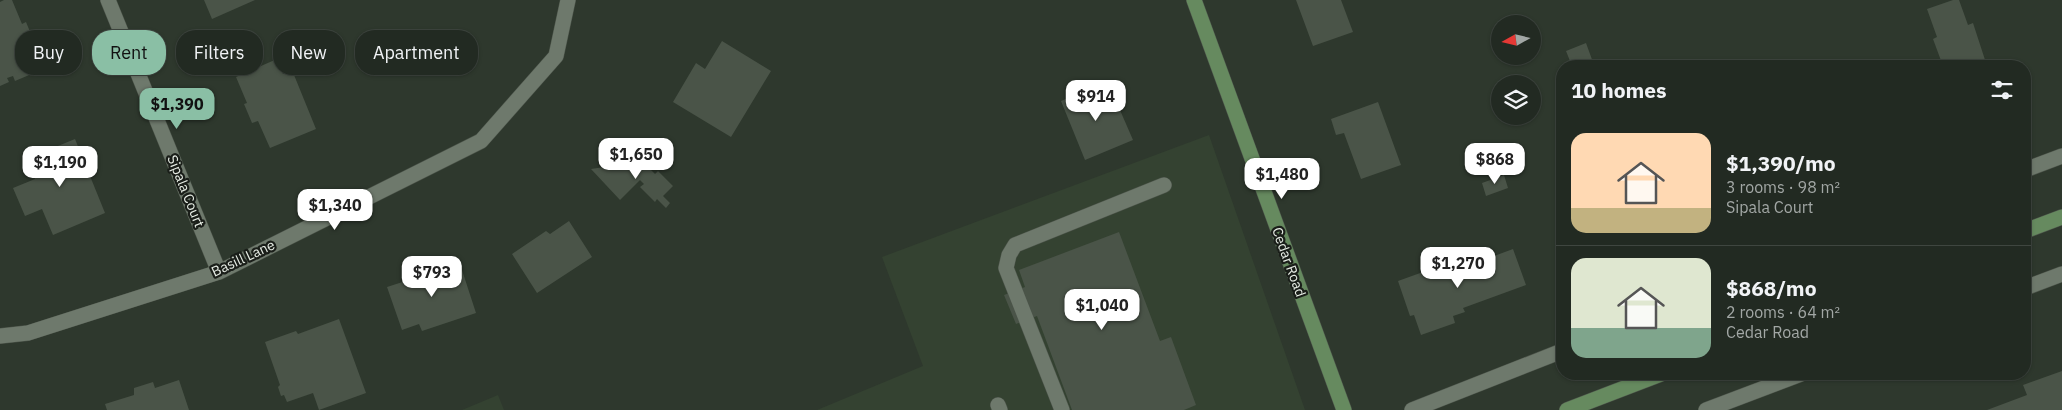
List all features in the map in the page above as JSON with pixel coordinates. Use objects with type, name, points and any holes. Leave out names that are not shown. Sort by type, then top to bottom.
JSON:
[{"type":"street","name":"Sipala Court","points":[[108,0],[219,272]]},
{"type":"street","name":"Basill Lane","points":[[0,336],[28,333],[219,272],[481,141],[556,56],[568,0]]},
{"type":"street","name":"Cedar Road","points":[[1194,0],[1344,410]]},
{"type":"street","points":[[2031,168],[2062,156]]},
{"type":"street","points":[[1062,410],[1006,268],[1009,255],[1016,245],[1164,185]]},
{"type":"street","points":[[2031,229],[2062,217]]},
{"type":"street","points":[[2031,286],[2062,274]]},
{"type":"street","points":[[1412,410],[1556,353]]},
{"type":"street","points":[[1567,410],[1645,380]]},
{"type":"street","points":[[1706,410],[1785,380]]},
{"type":"shaded area","points":[[1209,135],[1305,410],[817,410],[923,366],[882,257]]},
{"type":"shaded area","points":[[498,395],[504,410],[462,410]]},
{"type":"building","points":[[12,0],[22,24],[26,22],[29,30],[15,30],[15,75],[29,75],[15,81],[13,76],[7,78],[9,82],[0,86],[0,2]]},
{"type":"building","points":[[204,0],[255,0],[212,19]]},
{"type":"building","points":[[1296,0],[1341,0],[1353,32],[1313,46]]},
{"type":"building","points":[[1953,0],[1959,0],[1968,25],[1973,23],[1985,60],[1941,60],[1933,39],[1937,37],[1927,9]]},
{"type":"building","points":[[722,41],[771,71],[731,137],[673,102],[696,63],[705,69]]},
{"type":"building","points":[[1586,43],[1592,60],[1570,60],[1566,51]]},
{"type":"building","points":[[273,61],[273,75],[294,75],[316,129],[270,148],[258,121],[252,123],[244,104],[247,103],[236,77],[241,75],[263,75],[263,65]]},
{"type":"building","points":[[1099,85],[1104,97],[1113,94],[1133,140],[1085,160],[1061,101]]},
{"type":"building","points":[[1378,102],[1401,165],[1361,179],[1344,133],[1336,135],[1331,119]]},
{"type":"building","points":[[75,139],[105,213],[53,235],[42,209],[25,216],[13,188],[35,179],[26,159]]},
{"type":"building","points":[[663,158],[651,170],[655,174],[658,171],[673,186],[663,196],[670,203],[666,208],[657,199],[655,202],[640,187],[644,184],[640,180],[620,200],[591,169]]},
{"type":"building","points":[[1504,175],[1508,188],[1486,196],[1482,183]]},
{"type":"building","points":[[569,221],[592,257],[537,293],[512,254],[546,231],[550,234]]},
{"type":"building","points":[[1119,232],[1160,341],[1171,337],[1196,405],[1184,410],[1072,410],[1037,316],[1016,324],[1004,295],[1025,287],[1019,270]]},
{"type":"building","points":[[1513,249],[1526,285],[1463,308],[1465,312],[1453,316],[1455,323],[1421,335],[1414,315],[1410,316],[1398,281],[1448,263],[1451,272]]},
{"type":"building","points":[[460,264],[476,313],[422,331],[419,324],[402,330],[387,287],[418,277],[416,271],[435,265],[438,272]]},
{"type":"building","points":[[339,319],[366,393],[319,410],[313,393],[287,402],[284,395],[281,396],[278,387],[280,385],[265,342],[296,331],[298,334]]},
{"type":"building","points":[[2062,371],[2062,410],[1987,410],[2027,395],[2023,385]]},
{"type":"building","points":[[179,380],[189,410],[107,410],[105,404],[134,395],[134,388],[153,382],[155,388]]}]
